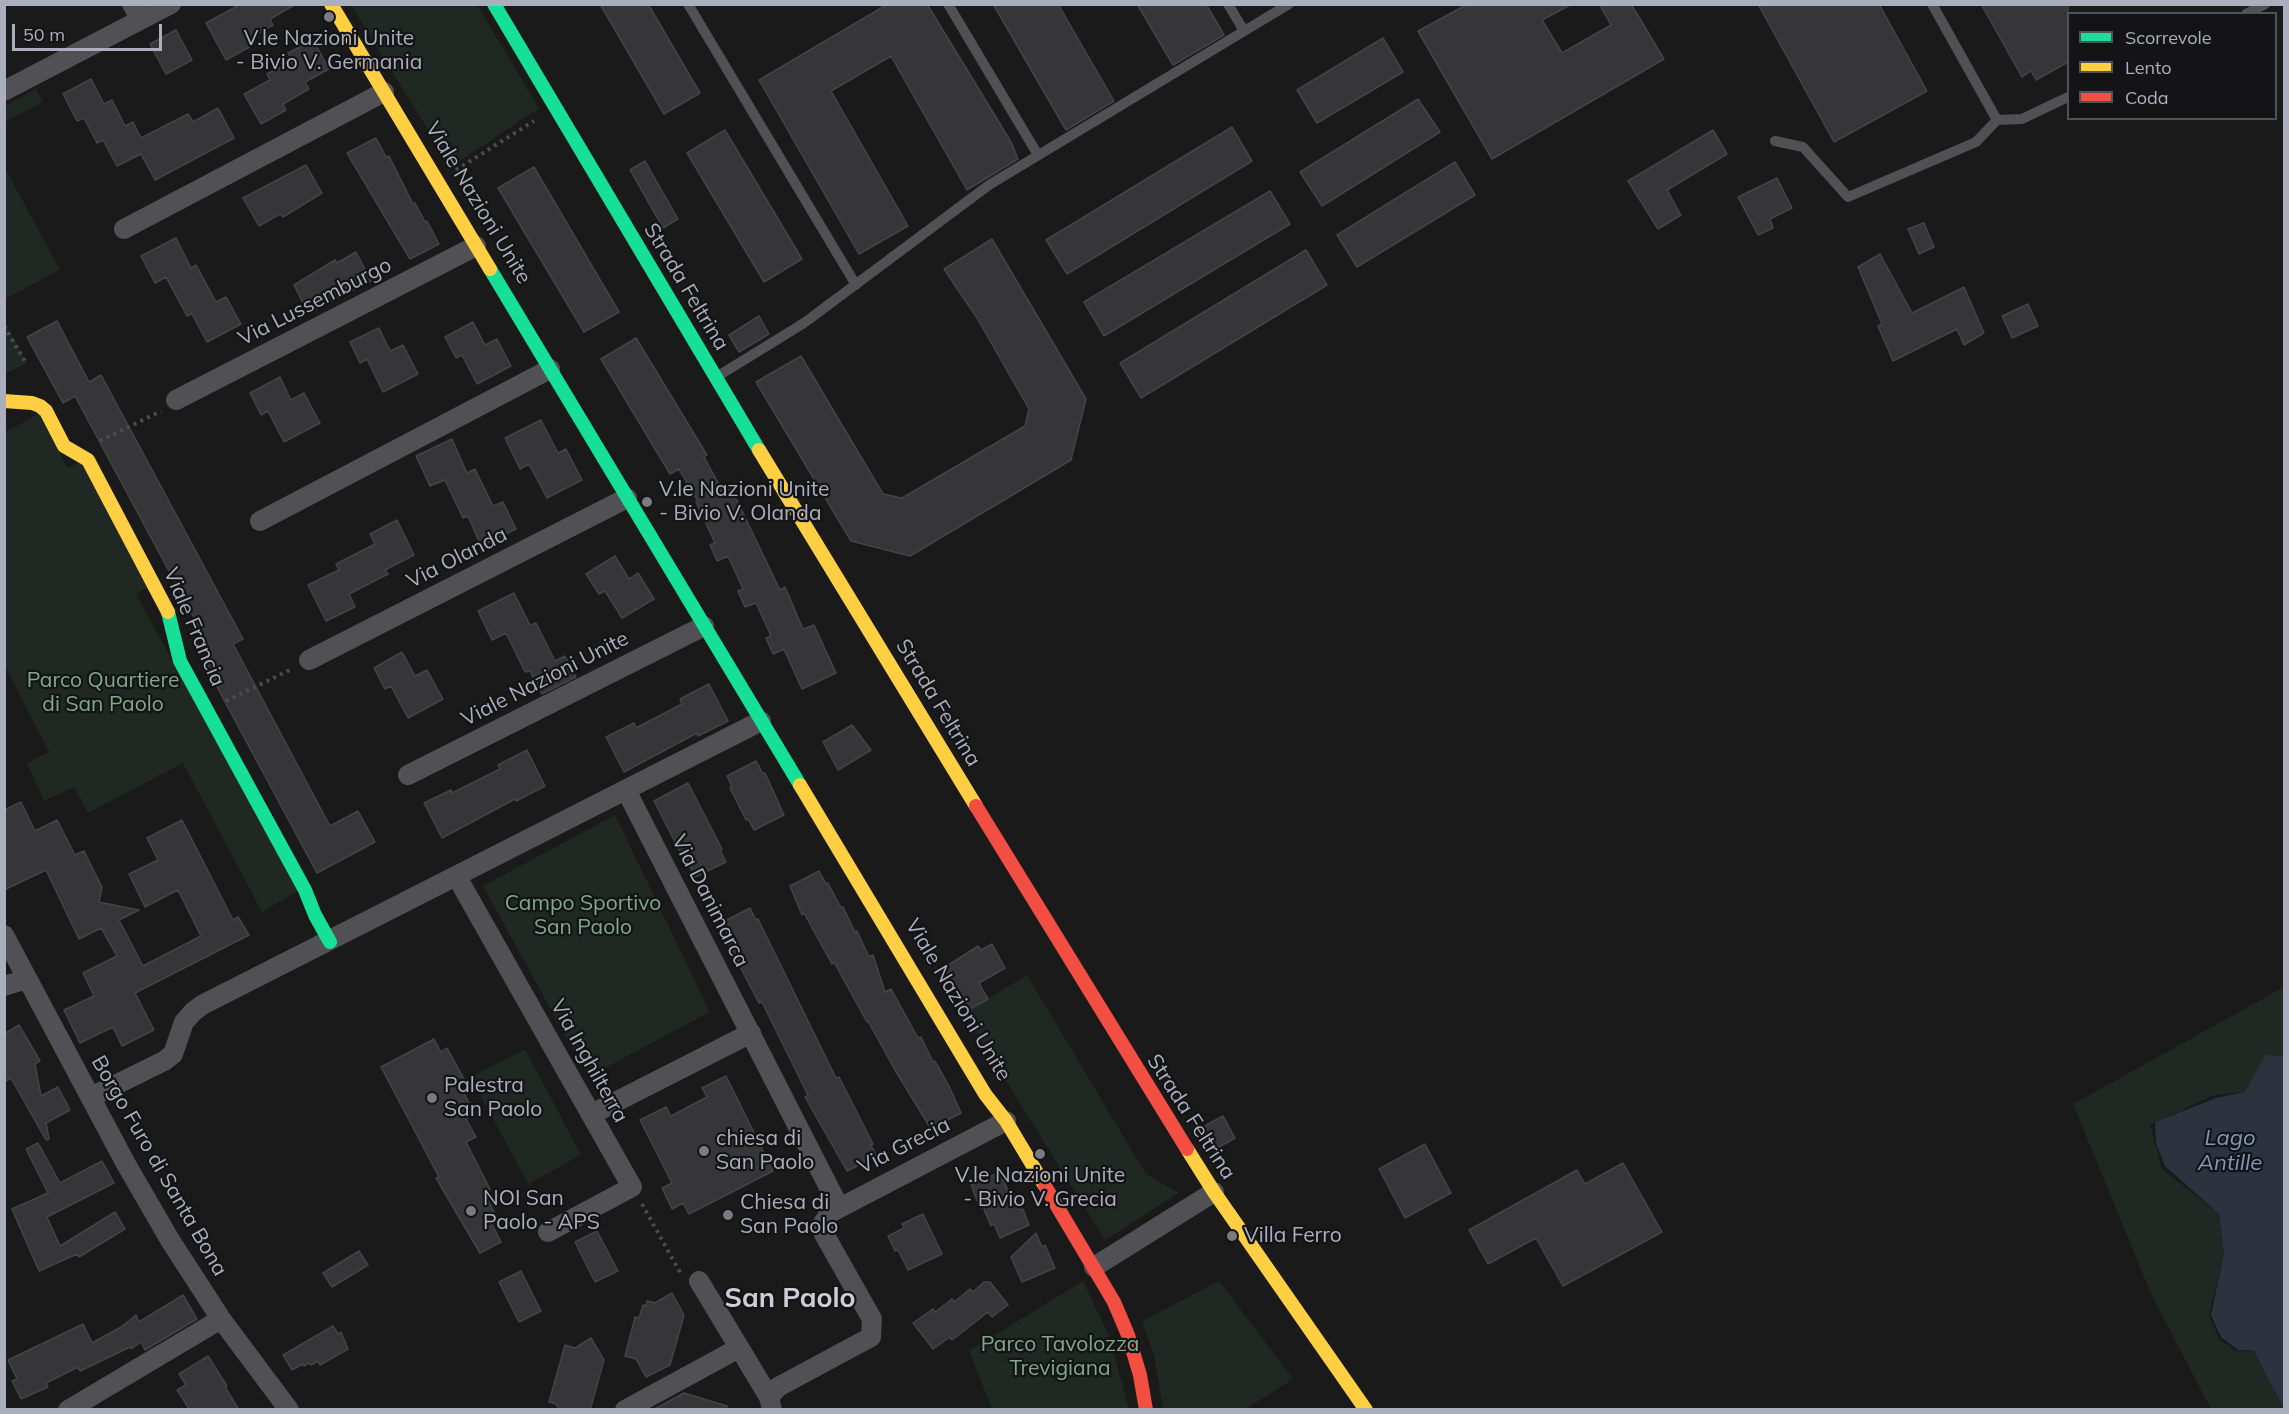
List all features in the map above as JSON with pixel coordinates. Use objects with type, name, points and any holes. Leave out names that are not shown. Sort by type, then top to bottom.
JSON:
[{"type":"street","points":[[4,92],[171,4]]},
{"type":"street","name":"Viale Nazioni Unite","points":[[331,4],[985,1094],[1006,1121],[1094,1267],[1114,1302],[1128,1335],[1140,1374],[1146,1410]]},
{"type":"street","name":"Strada Feltrina","points":[[494,4],[715,377],[1135,1068],[1215,1192],[1366,1410]]},
{"type":"street","points":[[124,229],[384,92]]},
{"type":"street","name":"Via Lussemburgo","points":[[176,400],[476,246]]},
{"type":"street","points":[[260,521],[550,369]]},
{"type":"street","name":"Viale Francia","points":[[4,401],[32,403],[40,406],[46,411],[64,446],[88,460],[169,613],[180,661],[306,890],[315,915],[330,942]]},
{"type":"street","name":"Via Olanda","points":[[309,660],[627,498]]},
{"type":"street","name":"Viale Nazioni Unite","points":[[408,775],[704,626]]},
{"type":"street","points":[[91,1097],[164,1061],[173,1054],[184,1022],[202,1005],[330,942],[761,721]]},
{"type":"street","name":"Via Danimarca","points":[[629,788],[839,1207]]},
{"type":"street","name":"Via Inghilterra","points":[[457,877],[632,1187]]},
{"type":"street","name":"Borgo Furo di Santa Bona","points":[[4,935],[126,1164],[165,1231],[221,1319],[289,1410]]},
{"type":"street","points":[[4,986],[27,979]]},
{"type":"street","points":[[592,1114],[751,1033]]},
{"type":"street","name":"Via Grecia","points":[[839,1207],[1006,1121]]},
{"type":"street","points":[[548,1232],[632,1187]]},
{"type":"street","points":[[1094,1267],[1215,1192]]},
{"type":"street","points":[[771,1403],[777,1387],[871,1337],[872,1319],[824,1234],[824,1223],[830,1213],[839,1207]]},
{"type":"street","points":[[693,1284],[740,1348],[771,1403]]},
{"type":"street","points":[[68,1410],[221,1319]]},
{"type":"street","points":[[625,1410],[740,1348]]},
{"type":"lane","points":[[688,4],[856,285]]},
{"type":"lane","points":[[948,4],[1038,155]]},
{"type":"lane","points":[[1228,4],[1244,31]]},
{"type":"lane","points":[[715,377],[804,323],[989,184],[1289,4]]},
{"type":"lane","points":[[1932,4],[1997,120]]},
{"type":"lane","points":[[2250,12],[2265,4]]},
{"type":"lane","points":[[1775,141],[1803,147],[1848,197],[1976,142],[1997,120],[2022,118],[2067,97]]},
{"type":"path","points":[[437,182],[555,107]]},
{"type":"path","points":[[4,326],[26,363]]},
{"type":"path","points":[[83,456],[92,445],[161,411],[176,400]]},
{"type":"path","points":[[208,711],[309,660]]},
{"type":"path","points":[[632,1187],[693,1284]]},
{"type":"green space","points":[[351,5],[477,5],[539,108],[451,167]]},
{"type":"green space","points":[[36,89],[43,102],[5,122],[5,106]]},
{"type":"green space","points":[[5,168],[60,270],[4,299]]},
{"type":"green space","points":[[4,320],[27,363],[5,374],[4,374]]},
{"type":"green space","name":"Parco Quartiere di San Paolo","points":[[41,413],[67,468],[83,461],[149,587],[136,594],[298,891],[262,912],[183,763],[88,813],[74,787],[44,801],[27,763],[49,752],[5,666],[5,432]]},
{"type":"green space","name":"Campo Sportivo San Paolo","points":[[615,815],[710,1012],[588,1077],[483,886]]},
{"type":"green space","points":[[1027,975],[1146,1174],[1179,1193],[1105,1240],[964,1013]]},
{"type":"green space","points":[[2284,987],[2284,1056],[2265,1055],[2245,1092],[2214,1095],[2150,1125],[2162,1169],[2219,1214],[2224,1254],[2209,1315],[2219,1339],[2236,1351],[2254,1350],[2284,1408],[2211,1409],[2151,1294],[2073,1104]]},
{"type":"green space","points":[[525,1049],[581,1155],[528,1184],[471,1077]]},
{"type":"green space","name":"Parco Tavolozza Trevigiana","points":[[1083,1281],[1109,1336],[1129,1409],[992,1409],[969,1351]]},
{"type":"green space","points":[[1219,1281],[1293,1379],[1246,1409],[1163,1409],[1154,1356],[1142,1321]]},
{"type":"water","name":"Lago Antille","points":[[2265,1055],[2284,1056],[2284,1408],[2254,1350],[2238,1350],[2221,1337],[2211,1315],[2224,1254],[2219,1214],[2165,1166],[2156,1143],[2155,1122],[2216,1098],[2245,1092]]},
{"type":"building","points":[[241,4],[296,4],[270,19],[273,25],[248,39],[251,46],[226,60],[206,23]]},
{"type":"building","points":[[600,4],[648,4],[700,93],[664,114]]},
{"type":"building","points":[[888,4],[927,4],[1011,142],[1018,159],[967,190],[891,56],[831,91],[908,226],[859,254],[759,80]]},
{"type":"building","points":[[993,4],[1058,4],[1114,101],[1066,130]]},
{"type":"building","points":[[1137,4],[1206,4],[1224,35],[1173,65]]},
{"type":"building","points":[[1468,4],[1572,4],[1542,20],[1562,53],[1611,25],[1599,4],[1631,4],[1664,59],[1492,159],[1418,31]]},
{"type":"building","points":[[1758,4],[1879,4],[1927,91],[1834,142]]},
{"type":"building","points":[[1981,4],[2068,4],[2067,63],[2036,80],[2031,71],[2022,77]]},
{"type":"building","points":[[176,30],[192,60],[166,74],[150,44]]},
{"type":"building","points":[[1383,38],[1403,72],[1317,123],[1297,90]]},
{"type":"building","points":[[313,40],[329,69],[305,82],[309,89],[283,104],[286,110],[261,124],[244,94],[270,80],[267,74],[292,61],[288,53]]},
{"type":"building","points":[[91,79],[104,104],[112,100],[125,126],[133,122],[141,138],[188,114],[193,122],[218,108],[234,138],[155,180],[141,154],[117,166],[103,140],[97,143],[84,118],[77,121],[63,94]]},
{"type":"building","points":[[1418,99],[1440,132],[1322,206],[1300,172]]},
{"type":"building","points":[[1232,127],[1252,161],[1067,274],[1046,240]]},
{"type":"building","points":[[725,130],[802,259],[764,282],[687,153]]},
{"type":"building","points":[[1713,130],[1727,154],[1667,190],[1681,215],[1658,229],[1628,181]]},
{"type":"building","points":[[376,138],[386,157],[389,156],[413,204],[415,203],[425,222],[427,221],[439,244],[410,259],[347,153]]},
{"type":"building","points":[[645,161],[678,219],[663,228],[630,170]]},
{"type":"building","points":[[1455,162],[1475,195],[1357,267],[1337,235]]},
{"type":"building","points":[[306,165],[322,193],[283,217],[280,214],[259,226],[243,198]]},
{"type":"building","points":[[534,167],[619,312],[584,332],[498,188]]},
{"type":"building","points":[[1777,178],[1792,208],[1770,219],[1773,228],[1758,235],[1738,197]]},
{"type":"building","points":[[1270,191],[1290,224],[1104,336],[1084,302]]},
{"type":"building","points":[[1924,223],[1934,247],[1919,254],[1908,229]]},
{"type":"building","points":[[176,238],[191,268],[196,265],[216,302],[226,297],[241,324],[207,342],[192,314],[187,316],[166,277],[155,283],[141,256]]},
{"type":"building","points":[[992,239],[1086,399],[1071,460],[910,556],[851,541],[756,382],[801,356],[883,494],[902,498],[1025,426],[1029,409],[977,318],[944,269]]},
{"type":"building","points":[[1306,250],[1327,285],[1141,398],[1120,363]]},
{"type":"building","points":[[356,252],[371,281],[308,313],[294,285],[335,260],[337,263]]},
{"type":"building","points":[[1880,254],[1912,313],[1964,287],[1984,333],[1964,345],[1957,329],[1893,361],[1878,326],[1882,324],[1858,267]]},
{"type":"building","points":[[2028,304],[2038,326],[2012,338],[2002,316]]},
{"type":"building","points":[[759,316],[769,334],[739,352],[729,335]]},
{"type":"building","points":[[57,321],[89,382],[101,375],[243,639],[233,644],[330,826],[358,811],[375,842],[317,873],[202,659],[213,653],[75,396],[63,403],[27,337]]},
{"type":"building","points":[[473,322],[485,345],[497,339],[511,366],[477,384],[462,355],[456,358],[445,337]]},
{"type":"building","points":[[379,328],[390,351],[403,345],[418,374],[383,392],[367,359],[360,363],[350,342]]},
{"type":"building","points":[[636,338],[707,455],[704,457],[722,490],[730,486],[780,590],[785,587],[803,629],[814,625],[836,673],[802,689],[784,649],[773,654],[766,638],[771,636],[756,603],[745,607],[738,591],[743,589],[728,556],[717,561],[710,545],[715,543],[696,502],[698,501],[679,469],[670,474],[601,359]]},
{"type":"building","points":[[280,377],[291,400],[304,393],[320,423],[284,442],[268,411],[261,415],[250,393]]},
{"type":"building","points":[[541,420],[558,453],[566,449],[582,480],[547,498],[529,464],[520,469],[505,438]]},
{"type":"building","points":[[452,439],[467,473],[475,469],[493,506],[503,502],[516,529],[481,546],[468,516],[463,518],[445,480],[430,486],[416,456]]},
{"type":"building","points":[[397,520],[414,555],[385,570],[388,574],[349,594],[355,607],[326,621],[308,585],[339,570],[336,564],[375,544],[370,534]]},
{"type":"building","points":[[615,556],[629,579],[638,573],[654,599],[622,618],[605,591],[599,594],[586,574]]},
{"type":"building","points":[[514,593],[530,625],[536,623],[555,661],[565,656],[576,677],[542,694],[530,671],[525,672],[506,633],[492,640],[478,611]]},
{"type":"building","points":[[402,652],[415,676],[427,670],[443,699],[408,718],[391,686],[385,689],[374,668]]},
{"type":"building","points":[[709,684],[728,721],[698,736],[697,733],[624,772],[606,737],[634,723],[636,728],[682,704],[680,699]]},
{"type":"building","points":[[852,725],[871,750],[838,770],[823,742]]},
{"type":"building","points":[[527,750],[545,786],[516,801],[515,799],[442,838],[424,803],[451,790],[452,793],[500,769],[498,765]]},
{"type":"building","points":[[756,761],[763,774],[765,773],[784,815],[754,830],[748,819],[746,820],[730,788],[732,787],[727,776]]},
{"type":"building","points":[[688,783],[722,849],[720,850],[726,862],[695,877],[654,801]]},
{"type":"building","points":[[21,802],[35,831],[57,820],[75,855],[84,851],[102,887],[99,902],[139,910],[119,920],[143,966],[201,936],[178,890],[145,907],[129,874],[158,860],[147,838],[182,820],[233,920],[238,917],[249,935],[135,993],[154,1030],[122,1046],[113,1027],[80,1043],[64,1010],[94,996],[83,973],[117,956],[101,928],[79,939],[46,870],[4,890],[4,810]]},
{"type":"building","points":[[819,871],[841,908],[843,907],[855,932],[857,931],[869,957],[873,955],[885,992],[891,989],[918,1038],[921,1037],[933,1062],[935,1061],[961,1113],[931,1129],[834,962],[832,964],[804,913],[802,915],[790,886]]},
{"type":"building","points":[[750,908],[756,920],[758,919],[836,1078],[839,1077],[873,1144],[871,1145],[876,1156],[847,1171],[805,1097],[808,1095],[762,1002],[759,1003],[724,936],[727,934],[721,923]]},
{"type":"building","points":[[992,944],[1005,968],[979,983],[988,999],[968,1010],[944,968],[978,946],[981,950]]},
{"type":"building","points":[[19,1025],[40,1061],[35,1064],[41,1096],[58,1087],[70,1110],[46,1123],[49,1139],[46,1140],[11,1078],[4,1082],[4,1034]]},
{"type":"building","points":[[434,1039],[441,1052],[447,1048],[464,1079],[458,1082],[475,1114],[466,1119],[476,1137],[466,1142],[490,1189],[484,1192],[494,1212],[488,1216],[501,1242],[480,1253],[436,1178],[439,1177],[381,1067]]},
{"type":"building","points":[[726,1076],[773,1171],[689,1214],[683,1203],[672,1209],[662,1188],[672,1183],[640,1120],[666,1107],[671,1116],[707,1097],[702,1088]]},
{"type":"building","points":[[1223,1116],[1235,1138],[1214,1150],[1201,1128]]},
{"type":"building","points":[[38,1143],[60,1183],[102,1161],[114,1183],[47,1217],[60,1246],[115,1212],[125,1229],[79,1257],[77,1254],[39,1271],[12,1209],[48,1193],[26,1149]]},
{"type":"building","points":[[1425,1144],[1451,1193],[1405,1218],[1379,1169]]},
{"type":"building","points":[[1623,1163],[1662,1232],[1563,1286],[1536,1238],[1488,1264],[1469,1230],[1577,1170],[1585,1184]]},
{"type":"building","points":[[1000,1172],[1009,1193],[1012,1191],[1020,1210],[1023,1209],[1029,1225],[1000,1238],[994,1224],[991,1226],[983,1207],[980,1208],[971,1185]]},
{"type":"building","points":[[923,1214],[942,1254],[908,1270],[888,1236],[904,1228],[902,1224]]},
{"type":"building","points":[[597,1231],[618,1271],[595,1282],[575,1242]]},
{"type":"building","points":[[1036,1233],[1042,1247],[1045,1245],[1055,1268],[1022,1282],[1011,1257]]},
{"type":"building","points":[[359,1251],[368,1265],[332,1287],[323,1273]]},
{"type":"building","points":[[521,1271],[541,1311],[519,1322],[499,1282]]},
{"type":"building","points":[[984,1282],[990,1282],[1008,1305],[992,1317],[988,1312],[952,1340],[950,1337],[933,1349],[913,1323],[933,1309],[935,1312],[952,1299],[954,1302],[970,1289],[973,1292]]},
{"type":"building","points":[[672,1293],[684,1315],[670,1365],[646,1377],[636,1359],[625,1356],[635,1317],[639,1318],[643,1305],[646,1306],[647,1301],[655,1303]]},
{"type":"building","points":[[183,1295],[197,1319],[145,1350],[141,1342],[131,1349],[130,1347],[80,1371],[78,1367],[46,1383],[48,1387],[21,1399],[12,1381],[17,1379],[8,1360],[83,1324],[92,1343],[121,1327],[136,1315],[139,1322]]},
{"type":"building","points":[[333,1326],[338,1334],[341,1332],[348,1349],[320,1365],[318,1361],[311,1365],[309,1363],[304,1366],[303,1364],[292,1370],[283,1355]]},
{"type":"building","points":[[591,1338],[604,1360],[590,1410],[560,1410],[556,1404],[549,1402],[565,1345],[575,1348]]},
{"type":"building","points":[[208,1356],[239,1410],[190,1410],[177,1390],[186,1385],[179,1374]]},
{"type":"building","points":[[684,1393],[727,1406],[726,1410],[653,1410]]},
{"type":"traffic: fast","points":[[494,4],[759,450]]},
{"type":"traffic: fast","points":[[490,269],[800,785]]},
{"type":"traffic: fast","points":[[168,612],[180,661],[305,890],[315,915],[330,942]]},
{"type":"traffic: slow","points":[[331,4],[490,269]]},
{"type":"traffic: slow","points":[[4,401],[32,403],[40,406],[46,411],[64,446],[88,460],[168,612]]},
{"type":"traffic: slow","points":[[759,450],[976,806]]},
{"type":"traffic: slow","points":[[800,785],[985,1094],[1006,1121],[1045,1186]]},
{"type":"traffic: slow","points":[[1187,1149],[1214,1192],[1366,1410]]},
{"type":"traffic: jam","points":[[976,806],[1187,1149]]},
{"type":"traffic: jam","points":[[1045,1186],[1114,1302],[1128,1335],[1140,1375],[1146,1410]]},
{"type":"place","name":"V.le Nazioni Unite - Bivio V. Germania","points":[[329,17]]},
{"type":"place","name":"V.le Nazioni Unite - Bivio V. Olanda","points":[[647,502]]},
{"type":"place","name":"Palestra San Paolo","points":[[432,1098]]},
{"type":"place","name":"chiesa di San Paolo","points":[[704,1151]]},
{"type":"place","name":"V.le Nazioni Unite - Bivio V. Grecia","points":[[1040,1154]]},
{"type":"place","name":"NOI San Paolo - APS","points":[[471,1211]]},
{"type":"place","name":"Chiesa di San Paolo","points":[[728,1215]]},
{"type":"place","name":"Villa Ferro","points":[[1232,1236]]},
{"type":"district","name":"San Paolo","points":[[790,1299]]}]
